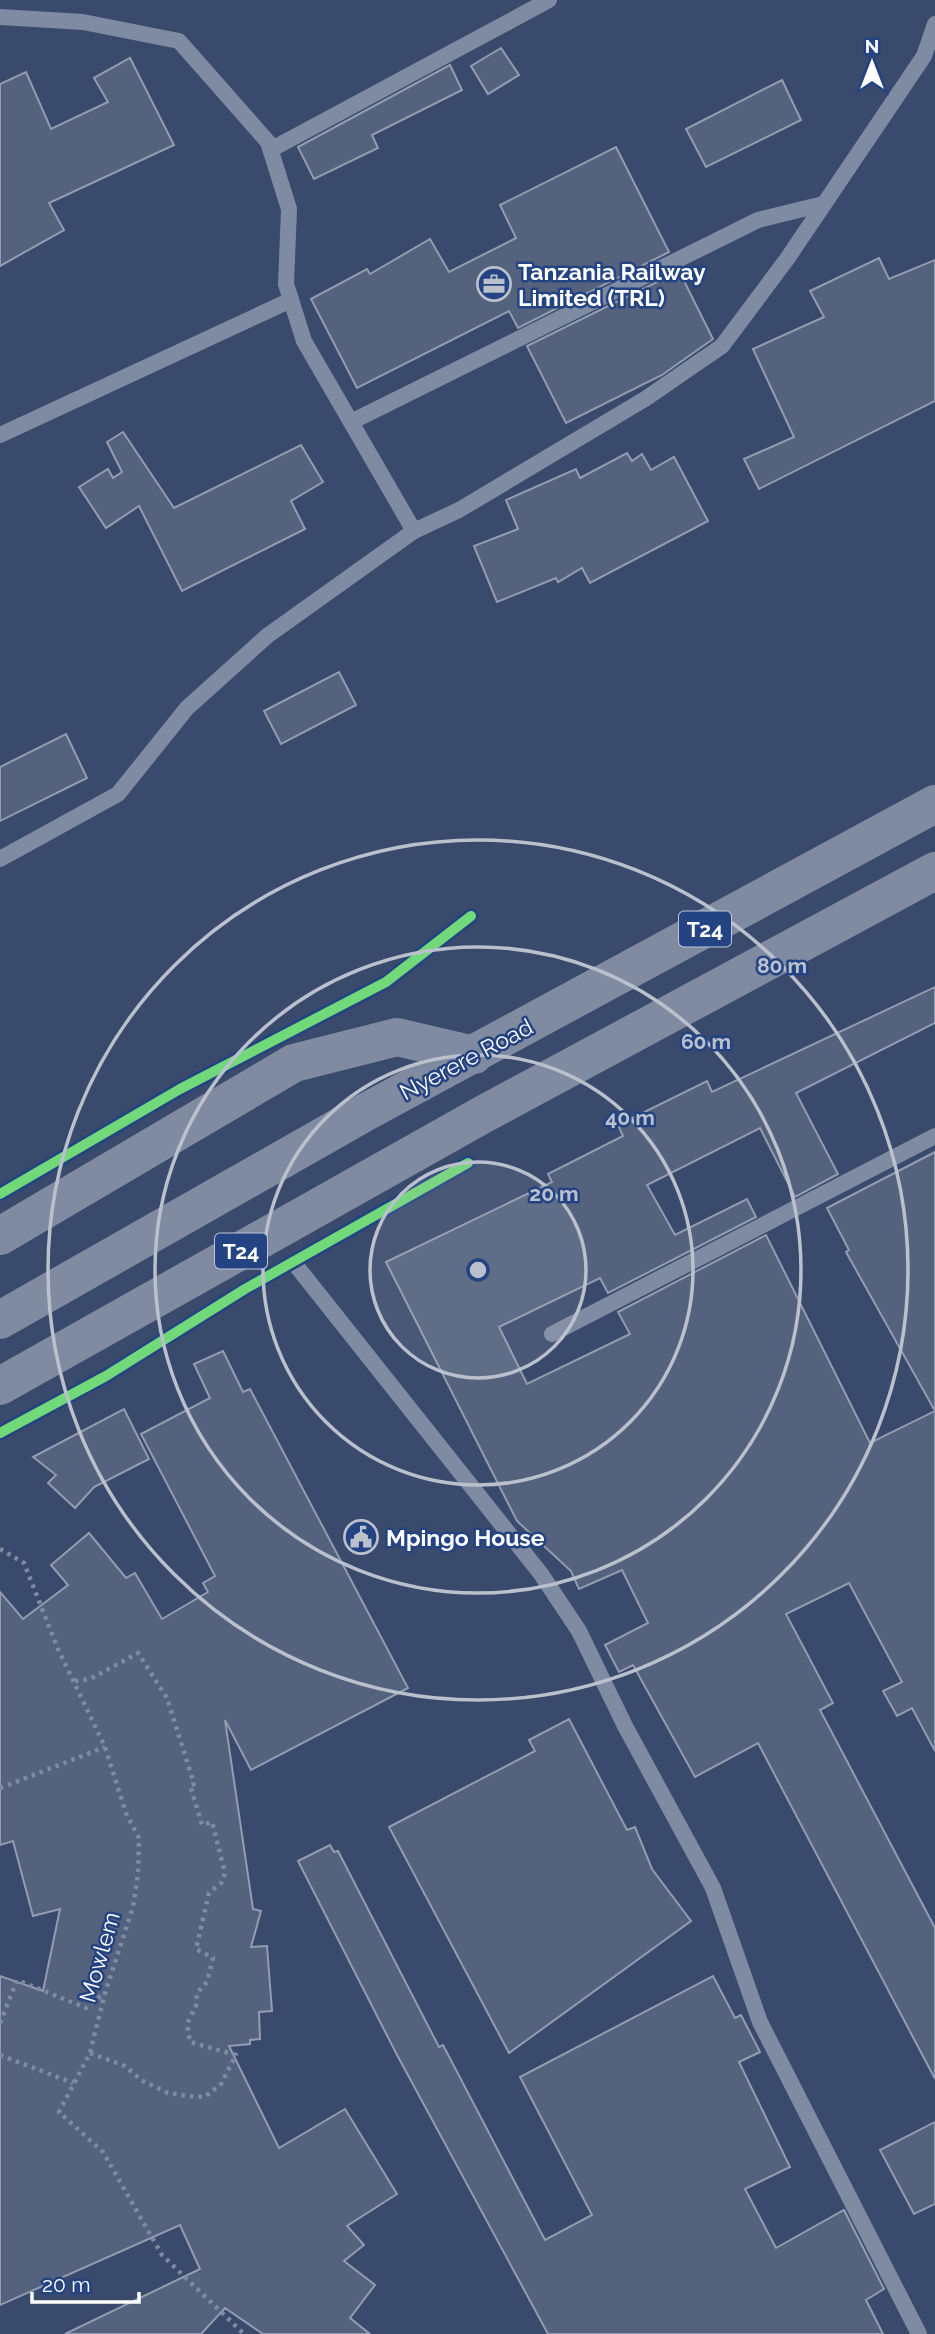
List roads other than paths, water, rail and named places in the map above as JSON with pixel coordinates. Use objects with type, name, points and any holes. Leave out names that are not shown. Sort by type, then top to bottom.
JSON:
[{"type":"highway","name":"Nyerere Road","points":[[0,1320],[364,1113],[935,804]]},
{"type":"highway","name":"T24","points":[[0,1386],[482,1115],[935,871]]},
{"type":"highway","points":[[0,1236],[294,1063],[397,1037],[474,1055]]},
{"type":"lane","points":[[272,149],[549,0]]},
{"type":"lane","points":[[0,18],[83,22],[179,41],[272,149],[289,209],[286,284],[304,341],[414,531]]},
{"type":"lane","points":[[0,859],[118,794],[187,708],[267,636],[414,531],[459,510],[645,398],[722,346],[824,204],[924,56],[935,24]]},
{"type":"lane","points":[[351,422],[758,220],[824,204]]},
{"type":"lane","points":[[0,435],[290,300]]},
{"type":"lane","points":[[552,1334],[935,1136]]},
{"type":"lane","points":[[293,1263],[541,1574],[579,1631],[625,1726],[713,1888],[761,2022],[919,2334]]},
{"type":"place","name":"Tanzania Railway Limited (TRL)","points":[[494,284]]},
{"type":"place","name":"Mpingo House","points":[[361,1537]]}]
